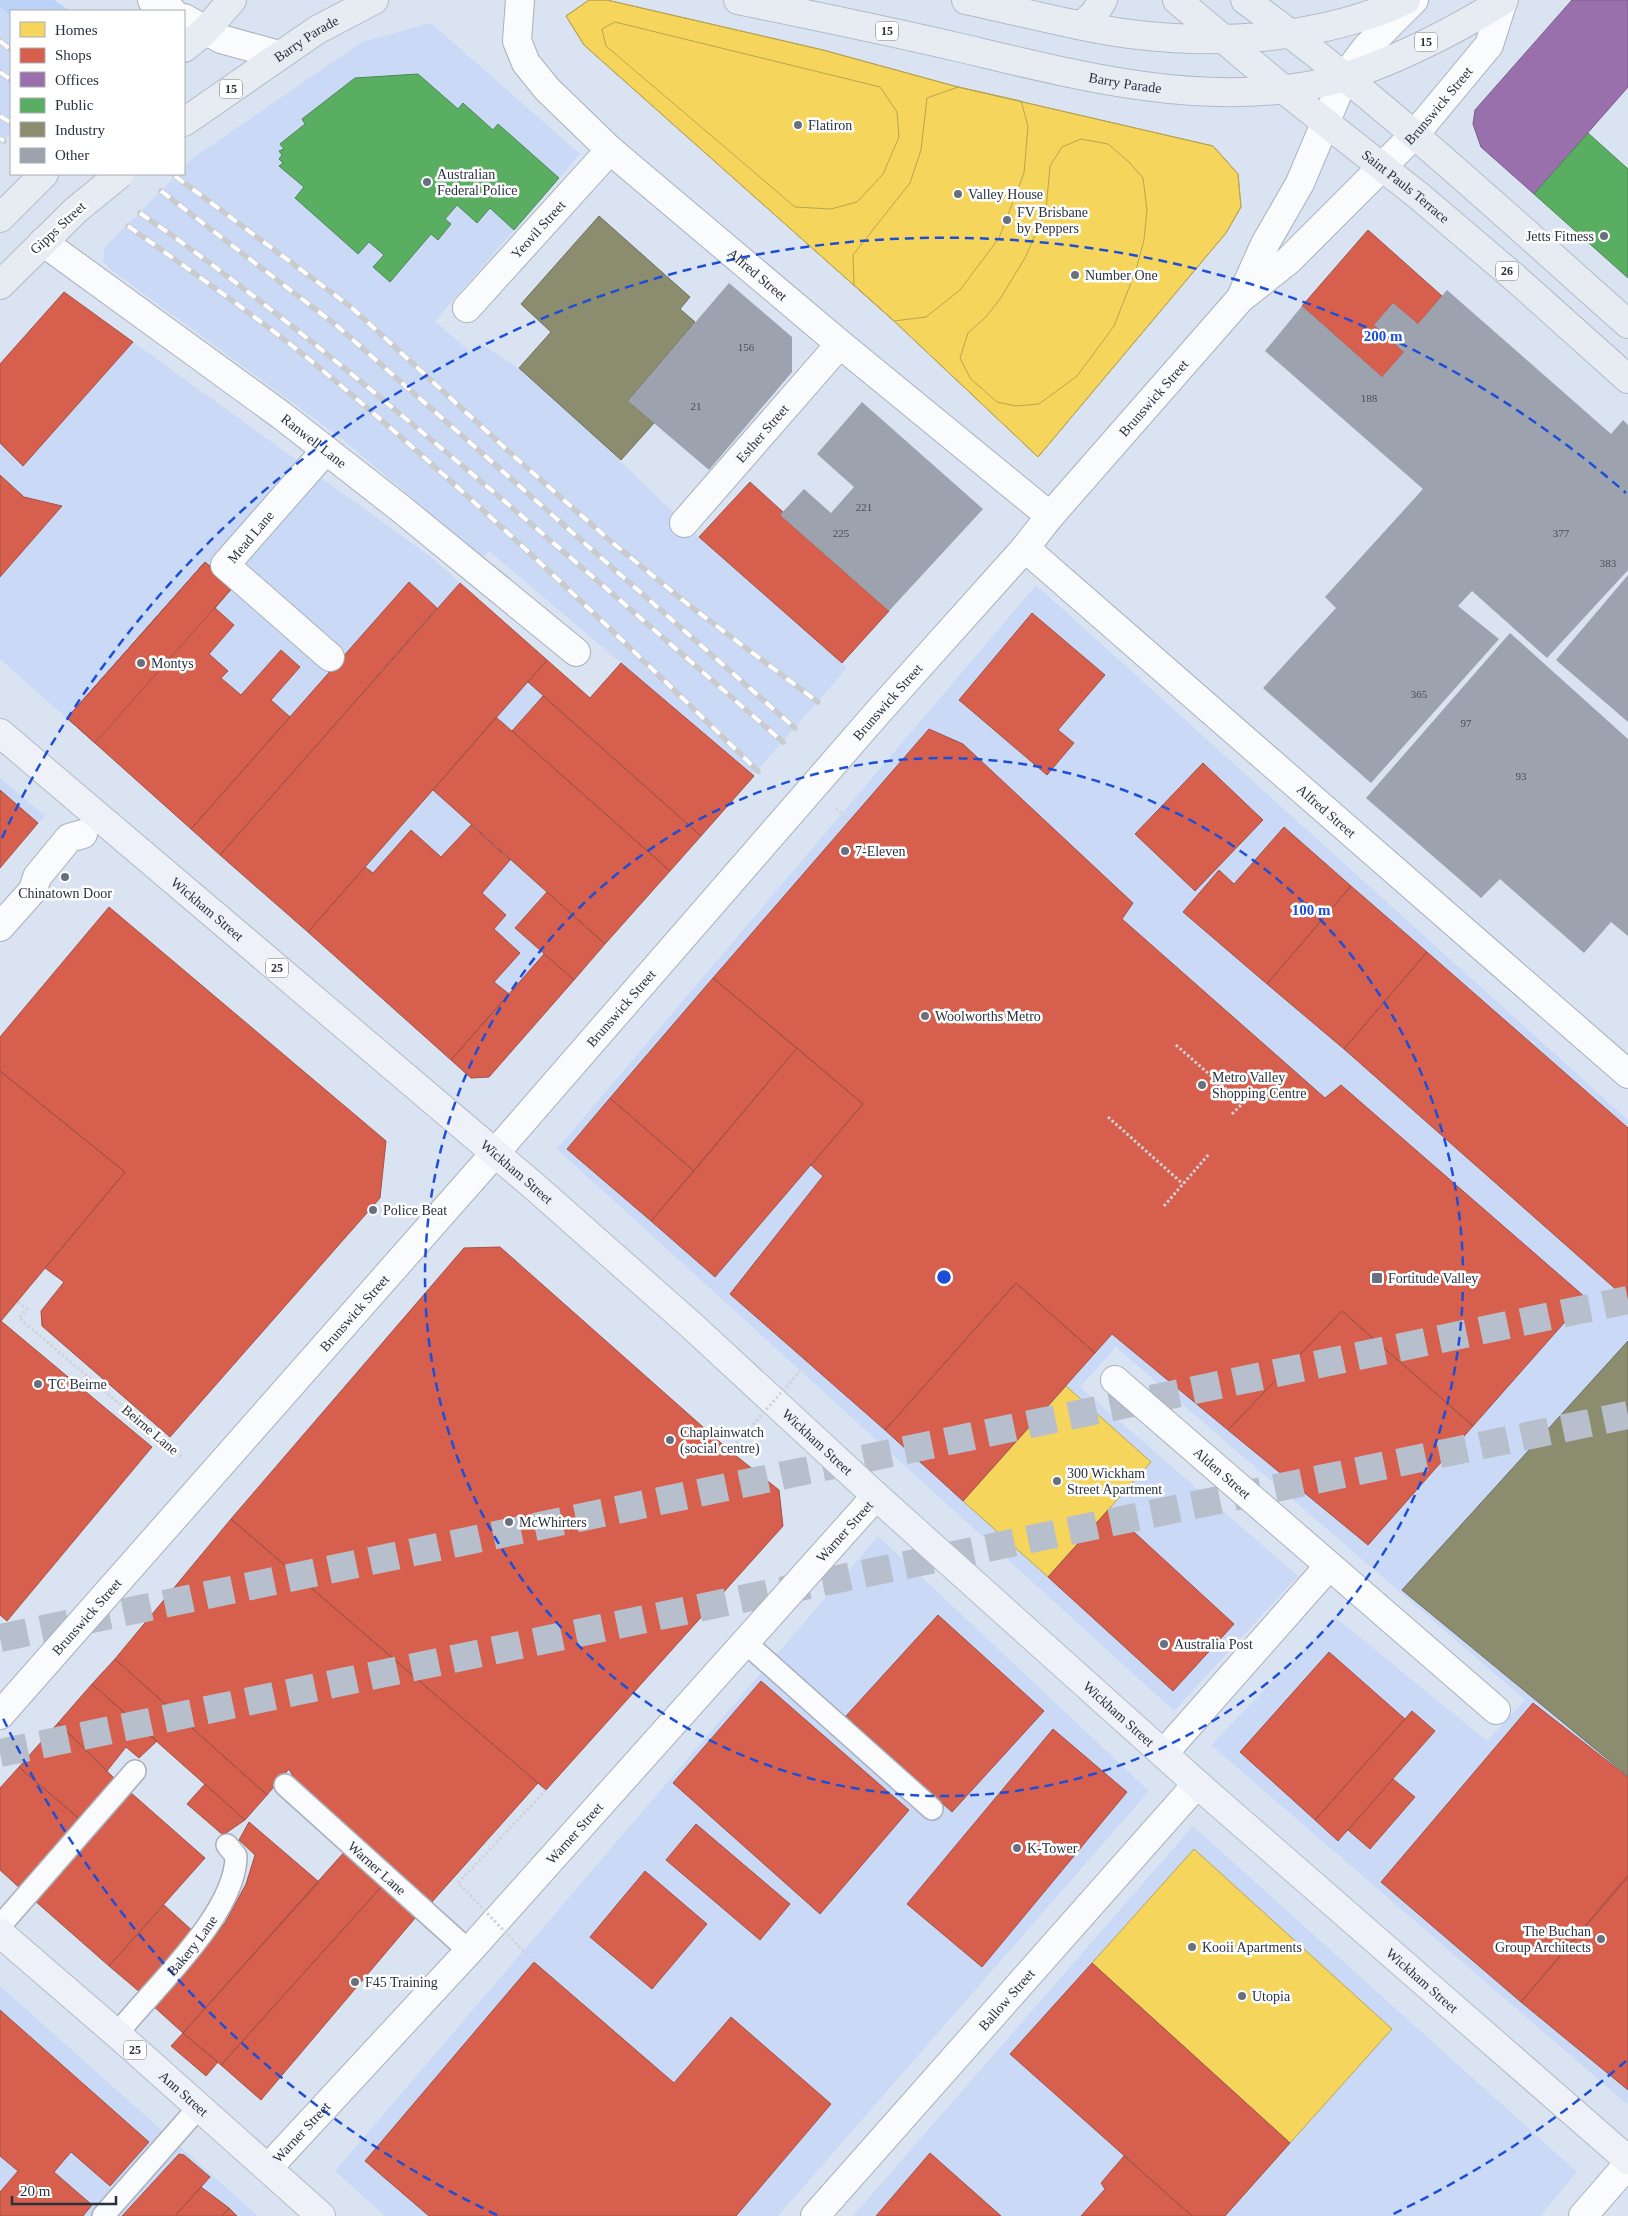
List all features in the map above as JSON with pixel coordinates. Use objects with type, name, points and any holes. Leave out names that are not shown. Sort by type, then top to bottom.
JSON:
[{"type":"highway","points":[[185,46],[194,24],[232,0]]},
{"type":"highway","points":[[194,24],[253,0]]},
{"type":"highway","name":"Barry Parade","points":[[279,55],[318,30],[374,0]]},
{"type":"highway","name":"Barry Parade","points":[[738,0],[860,24],[1036,66],[1139,85],[1212,94],[1308,86],[1346,76],[1447,32],[1503,0]]},
{"type":"highway","points":[[966,0],[1143,36],[1222,38],[1290,33],[1356,20],[1406,0]]},
{"type":"highway","points":[[1082,24],[1094,14],[1103,0]]},
{"type":"highway","name":"Saint Pauls Terrace","points":[[1177,0],[1283,89],[1507,270],[1628,379]]},
{"type":"highway","points":[[1245,0],[1346,76],[1628,324]]},
{"type":"highway","name":"15","points":[[185,121],[279,55]]},
{"type":"highway","name":"Gipps Street","points":[[0,286],[76,210],[119,175]]},
{"type":"highway","points":[[0,218],[41,177]]},
{"type":"main road","name":"Wickham Street","points":[[0,733],[91,825],[495,1153],[691,1325],[876,1496],[1197,1784],[1628,2160]]},
{"type":"main road","name":"Ann Street","points":[[0,1933],[117,2034],[321,2216]]},
{"type":"street","points":[[152,0],[170,10]]},
{"type":"street","name":"Alfred Street","points":[[520,0],[517,35],[526,62],[546,89],[610,150],[840,344],[1050,516]]},
{"type":"street","name":"Brunswick Street","points":[[1240,299],[1266,244],[1300,183],[1346,76],[1366,48],[1414,0]]},
{"type":"street","name":"Brunswick Street","points":[[0,1715],[495,1153],[879,710],[1026,548],[1050,516],[1240,299],[1277,271],[1414,134],[1489,45],[1503,0]]},
{"type":"street","name":"Barry Parade","points":[[194,24],[228,42],[279,55]]},
{"type":"street","name":"Yeovil Street","points":[[466,308],[610,150]]},
{"type":"street","name":"Ranwell Lane","points":[[43,242],[326,450],[576,652]]},
{"type":"street","name":"Esther Street","points":[[684,523],[840,344]]},
{"type":"street","name":"Mead Lane","points":[[326,450],[225,565],[330,657]]},
{"type":"street","name":"Alfred Street","points":[[1026,548],[1628,1074]]},
{"type":"street","points":[[0,927],[32,890],[37,877],[69,838],[91,825]]},
{"type":"street","name":"Alden Street","points":[[1115,1380],[1496,1710]]},
{"type":"street","name":"Warner Street","points":[[268,2168],[469,1951],[746,1644],[876,1496]]},
{"type":"street","points":[[1164,1753],[1329,1566]]},
{"type":"street","name":"Ballow Street","points":[[815,2216],[1197,1784]]},
{"type":"street","points":[[1583,2216],[1628,2164]]},
{"type":"lane","points":[[746,1644],[932,1809]]},
{"type":"lane","points":[[0,1926],[135,1771]]},
{"type":"lane","name":"Warner Lane","points":[[285,1785],[469,1951]]},
{"type":"lane","name":"Bakery Lane","points":[[117,2034],[202,1934],[232,1884],[236,1870],[236,1856],[227,1845]]},
{"type":"lane","points":[[103,2216],[198,2108]]},
{"type":"path","points":[[836,807],[849,821]]},
{"type":"path","points":[[1176,1045],[1242,1103]]},
{"type":"path","points":[[1232,1114],[1253,1092]]},
{"type":"path","points":[[1108,1117],[1183,1184]]},
{"type":"path","points":[[1164,1206],[1209,1154]]},
{"type":"path","name":"Beirne Lane","points":[[18,1302],[27,1309],[19,1318],[208,1479]]},
{"type":"path","points":[[730,1451],[800,1371]]},
{"type":"path","points":[[534,1962],[458,1883],[546,1790]]},
{"type":"shaded area","points":[[0,0],[54,0],[69,10],[10,10],[10,134],[0,145]]},
{"type":"shaded area","points":[[0,0],[54,0],[69,10],[10,10],[10,16],[0,6]]},
{"type":"shaded area","points":[[431,23],[580,154],[435,321],[470,352],[479,343],[519,368],[591,433],[699,537],[847,668],[489,1077],[471,1078],[0,659],[0,364],[64,292],[431,557],[589,698],[621,663],[489,551],[483,558],[342,439],[110,269],[103,261],[104,248],[177,175],[185,175],[185,166],[190,160],[362,42]]},
{"type":"shaded area","points":[[1036,585],[1628,1120],[1628,2105],[1211,1745],[1335,1617],[1487,1741],[1525,1700],[1116,1347],[1080,1387],[1298,1576],[1174,1711],[557,1149]]},
{"type":"shaded area","points":[[0,778],[45,816],[0,868]]},
{"type":"shaded area","points":[[878,1536],[1149,1791],[778,2216],[385,2216],[335,2171]]},
{"type":"shaded area","points":[[1193,1826],[1577,2172],[1540,2216],[853,2216]]},
{"type":"shaded area","points":[[0,1986],[258,2216],[0,2216]]},
{"type":"building: Homes","name":"FV Brisbane by Peppers","points":[[589,0],[607,0],[823,50],[958,87],[1213,146],[1238,174],[1241,207],[1226,233],[1038,457],[894,321],[584,45],[566,16]]},
{"type":"building: Homes","name":"FV Brisbane by Peppers","points":[[589,0],[607,0],[823,50],[958,87],[1213,146],[1238,174],[1241,207],[1226,233],[1038,457],[894,321],[584,45],[566,16]]},
{"type":"building: Homes","name":"Flatiron","points":[[615,22],[880,87],[897,112],[899,137],[883,174],[857,202],[831,209],[795,207],[606,46],[602,29]]},
{"type":"building: Homes","name":"Valley House","points":[[958,87],[1021,101],[1028,126],[1024,173],[999,238],[960,290],[926,317],[894,321],[854,285],[853,255],[910,183],[921,150],[927,98]]},
{"type":"building: Homes","name":"Number One","points":[[1081,139],[1108,144],[1129,162],[1143,178],[1147,210],[1144,240],[1136,270],[1114,326],[1077,376],[1039,404],[1016,406],[997,402],[970,378],[960,358],[968,333],[985,318],[1000,299],[1025,258],[1046,210],[1050,166],[1062,147]]},
{"type":"building: Homes","name":"300 Wickham Street Apartment","points":[[1066,1386],[1151,1462],[1048,1577],[963,1501]]},
{"type":"building: Homes","name":"Utopia","points":[[1194,1849],[1392,2029],[1290,2143],[1092,1963]]},
{"type":"building: Shops","points":[[1368,230],[1442,296],[1418,324],[1393,303],[1374,325],[1404,352],[1382,377],[1302,306]]},
{"type":"building: Shops","points":[[64,292],[133,342],[23,466],[0,443],[0,364]]},
{"type":"building: Shops","points":[[0,475],[24,497],[62,506],[0,577]]},
{"type":"building: Shops","points":[[750,482],[783,512],[780,515],[889,611],[842,663],[699,537]]},
{"type":"building: Shops","points":[[205,562],[233,587],[215,608],[234,625],[209,654],[228,671],[221,678],[241,695],[281,650],[300,667],[271,700],[290,717],[191,829],[67,718]]},
{"type":"building: Shops","name":"Montys","points":[[205,562],[233,587],[95,743],[67,718]]},
{"type":"building: Shops","points":[[409,582],[437,608],[220,855],[191,829]]},
{"type":"building: Shops","points":[[460,583],[547,660],[308,932],[220,855]]},
{"type":"building: Shops","points":[[1032,613],[1105,675],[1058,730],[1074,743],[1047,775],[959,700]]},
{"type":"building: Shops","points":[[547,660],[590,698],[621,663],[754,776],[701,836],[528,682]]},
{"type":"building: Shops","points":[[543,696],[701,836],[670,871],[512,731]]},
{"type":"building: Shops","points":[[496,717],[670,871],[605,944],[433,790]]},
{"type":"building: Shops","points":[[929,729],[963,744],[1133,903],[1122,919],[1325,1098],[1341,1085],[1586,1298],[1473,1426],[1342,1311],[1228,1430],[1112,1334],[1095,1353],[1016,1283],[885,1430],[730,1294],[823,1176],[811,1165],[863,1104],[713,978]]},
{"type":"building: Shops","points":[[1203,763],[1263,820],[1195,891],[1135,834]]},
{"type":"building: Shops","points":[[0,790],[38,823],[0,868]]},
{"type":"building: Shops","points":[[471,825],[510,860],[482,893],[506,915],[494,929],[520,953],[494,982],[509,994],[451,1060],[308,932],[365,867],[373,873],[411,830],[441,857]]},
{"type":"building: Shops","points":[[1284,827],[1351,886],[1267,984],[1183,912],[1219,870],[1234,884]]},
{"type":"building: Shops","points":[[1351,886],[1427,952],[1344,1049],[1267,984]]},
{"type":"building: Shops","points":[[547,892],[605,944],[574,980],[515,928]]},
{"type":"building: Shops","points":[[109,907],[386,1141],[380,1198],[170,1437],[42,1326],[41,1311],[64,1282],[45,1268],[125,1172],[0,1071],[0,1037]]},
{"type":"building: Shops","points":[[1427,952],[1628,1128],[1628,1300],[1344,1049]]},
{"type":"building: Shops","points":[[544,954],[574,980],[489,1077],[471,1078],[451,1060]]},
{"type":"building: Shops","points":[[713,978],[797,1048],[694,1171],[610,1098]]},
{"type":"building: Shops","points":[[797,1048],[863,1104],[715,1277],[651,1221]]},
{"type":"building: Shops","name":"TC Beirne","points":[[0,1071],[125,1172],[1,1321],[152,1447],[7,1621],[0,1615]]},
{"type":"building: Shops","points":[[610,1098],[694,1171],[651,1221],[567,1149]]},
{"type":"building: Shops","name":"McWhirters","points":[[500,1247],[730,1451],[779,1490],[783,1526],[546,1790],[231,1519],[464,1248]]},
{"type":"building: Shops","points":[[1016,1283],[1095,1353],[963,1501],[885,1430]]},
{"type":"building: Shops","points":[[1342,1311],[1473,1426],[1368,1545],[1228,1430]]},
{"type":"building: Shops","points":[[1109,1509],[1234,1624],[1173,1691],[1048,1577]]},
{"type":"building: Shops","points":[[231,1519],[538,1783],[431,1903],[298,1786],[289,1769],[267,1795],[115,1659]]},
{"type":"building: Shops","points":[[938,1615],[1044,1711],[952,1812],[846,1716]]},
{"type":"building: Shops","points":[[1329,1652],[1405,1719],[1315,1820],[1240,1752]]},
{"type":"building: Shops","points":[[115,1659],[267,1795],[245,1820],[92,1684]]},
{"type":"building: Shops","points":[[761,1681],[909,1810],[820,1914],[673,1783]]},
{"type":"building: Shops","points":[[92,1684],[157,1741],[139,1758],[126,1747],[107,1771],[58,1723]]},
{"type":"building: Shops","points":[[1533,1703],[1628,1777],[1628,1877],[1521,2002],[1381,1882]]},
{"type":"building: Shops","points":[[1412,1711],[1435,1731],[1338,1841],[1315,1820]]},
{"type":"building: Shops","points":[[58,1723],[117,1781],[83,1822],[19,1767]]},
{"type":"building: Shops","name":"K-Tower","points":[[1053,1729],[1127,1792],[982,1967],[907,1904]]},
{"type":"building: Shops","points":[[19,1767],[83,1822],[23,1891],[0,1870],[0,1788]]},
{"type":"building: Shops","points":[[1393,1779],[1415,1797],[1370,1849],[1348,1830]]},
{"type":"building: Shops","points":[[205,1784],[245,1820],[223,1835],[187,1804]]},
{"type":"building: Shops","points":[[130,1792],[205,1858],[109,1966],[34,1900]]},
{"type":"building: Shops","points":[[249,1822],[319,1882],[183,2033],[151,2004],[225,1923],[246,1884],[255,1855],[239,1840]]},
{"type":"building: Shops","points":[[696,1824],[790,1904],[760,1940],[666,1860]]},
{"type":"building: Shops","points":[[346,1850],[382,1886],[221,2065],[183,2033]]},
{"type":"building: Shops","points":[[645,1871],[707,1924],[652,1989],[590,1937]]},
{"type":"building: Shops","name":"The Buchan Group Architects","points":[[1628,1877],[1628,2090],[1521,2002]]},
{"type":"building: Shops","points":[[382,1886],[416,1917],[261,2100],[221,2065]]},
{"type":"building: Shops","points":[[164,1905],[195,1933],[141,1993],[109,1966]]},
{"type":"building: Shops","points":[[534,1962],[674,2083],[731,2017],[831,2104],[736,2216],[429,2216],[365,2161]]},
{"type":"building: Shops","points":[[1092,1963],[1290,2143],[1225,2216],[1192,2216],[1010,2054]]},
{"type":"building: Shops","points":[[0,2010],[149,2142],[110,2186],[71,2152],[54,2172],[92,2205],[83,2216],[0,2216],[0,2192],[18,2171],[0,2156]]},
{"type":"building: Shops","points":[[183,2033],[218,2062],[206,2076],[171,2046]]},
{"type":"building: Shops","points":[[930,2153],[1001,2216],[876,2216]]},
{"type":"building: Shops","points":[[179,2154],[184,2155],[210,2177],[175,2216],[122,2216]]},
{"type":"building: Shops","points":[[1124,2156],[1192,2216],[1081,2216],[1105,2189],[1101,2183]]},
{"type":"building: Shops","points":[[201,2187],[229,2208],[222,2216],[175,2216]]},
{"type":"building: Shops","points":[[229,2208],[237,2216],[222,2216]]},
{"type":"building: Offices","points":[[1572,0],[1628,0],[1628,87],[1534,194],[1481,147],[1473,124],[1475,110]]},
{"type":"building: Public","name":"Australian Federal Police","points":[[418,74],[458,109],[463,103],[493,130],[498,124],[559,178],[514,230],[490,208],[477,223],[457,205],[445,219],[451,224],[438,240],[431,234],[390,282],[373,267],[384,255],[369,242],[358,254],[295,198],[304,187],[279,166],[283,163],[279,159],[282,155],[279,151],[284,149],[280,144],[305,124],[302,119],[355,78]]},
{"type":"building: Public","name":"Jetts Fitness","points":[[1588,133],[1628,169],[1628,278],[1534,194]]},
{"type":"building: Industry","points":[[599,216],[690,297],[680,309],[695,322],[628,401],[654,423],[621,460],[519,368],[551,332],[521,304]]},
{"type":"building: Industry","points":[[1628,1341],[1628,1776],[1402,1590]]},
{"type":"building: Other","points":[[729,283],[792,337],[792,372],[709,470],[628,401]]},
{"type":"building: Other","points":[[1447,290],[1611,434],[1623,420],[1628,425],[1628,570],[1547,658],[1472,591],[1458,606],[1499,639],[1371,783],[1263,688],[1336,608],[1325,597],[1423,489],[1265,351],[1302,306],[1382,377],[1404,352],[1374,325],[1393,303],[1418,324]]},
{"type":"building: Other","points":[[862,402],[983,509],[889,611],[780,515],[804,489],[831,513],[854,487],[817,454]]},
{"type":"building: Other","points":[[1628,575],[1628,722],[1556,660]]},
{"type":"building: Other","points":[[1510,633],[1628,739],[1628,936],[1611,922],[1584,953],[1500,879],[1481,898],[1366,798]]},
{"type":"tunnel","points":[[0,1638],[1628,1300]]},
{"type":"tunnel","points":[[0,1753],[1628,1415]]},
{"type":"railway","points":[[0,41],[10,49]]},
{"type":"railway","points":[[0,72],[10,79]]},
{"type":"railway","points":[[0,116],[10,122]]},
{"type":"railway","points":[[0,138],[4,141]]},
{"type":"railway","points":[[175,176],[351,307],[517,459],[614,544],[690,606],[818,702]]},
{"type":"railway","points":[[161,191],[336,325],[795,728]]},
{"type":"railway","points":[[140,213],[244,289],[378,396],[552,541],[783,742]]},
{"type":"railway","points":[[128,226],[266,325],[426,459],[538,561],[758,771]]},
{"type":"place","name":"Flatiron","points":[[798,125]]},
{"type":"place","name":"Australian Federal Police","points":[[427,182]]},
{"type":"place","name":"Valley House","points":[[958,194]]},
{"type":"place","name":"FV Brisbane by Peppers","points":[[1007,220]]},
{"type":"place","name":"Jetts Fitness","points":[[1604,236]]},
{"type":"place","name":"Number One","points":[[1075,275]]},
{"type":"place","name":"Montys","points":[[141,663]]},
{"type":"place","name":"7-Eleven","points":[[845,851]]},
{"type":"place","name":"Chinatown Door","points":[[65,877]]},
{"type":"place","name":"Woolworths Metro","points":[[925,1016]]},
{"type":"place","name":"Metro Valley Shopping Centre","points":[[1202,1085]]},
{"type":"place","name":"Police Beat","points":[[373,1210]]},
{"type":"place","name":"Fortitude Valley","points":[[1377,1278]]},
{"type":"place","name":"TC Beirne","points":[[38,1384]]},
{"type":"place","name":"Chaplainwatch (social centre)","points":[[670,1440]]},
{"type":"place","name":"300 Wickham Street Apartment","points":[[1057,1481]]},
{"type":"place","name":"McWhirters","points":[[509,1522]]},
{"type":"place","name":"Australia Post","points":[[1164,1644]]},
{"type":"place","name":"K-Tower","points":[[1017,1848]]},
{"type":"place","name":"The Buchan Group Architects","points":[[1601,1939]]},
{"type":"place","name":"Kooii Apartments","points":[[1192,1947]]},
{"type":"place","name":"F45 Training","points":[[355,1982]]},
{"type":"place","name":"Utopia","points":[[1242,1996]]}]
